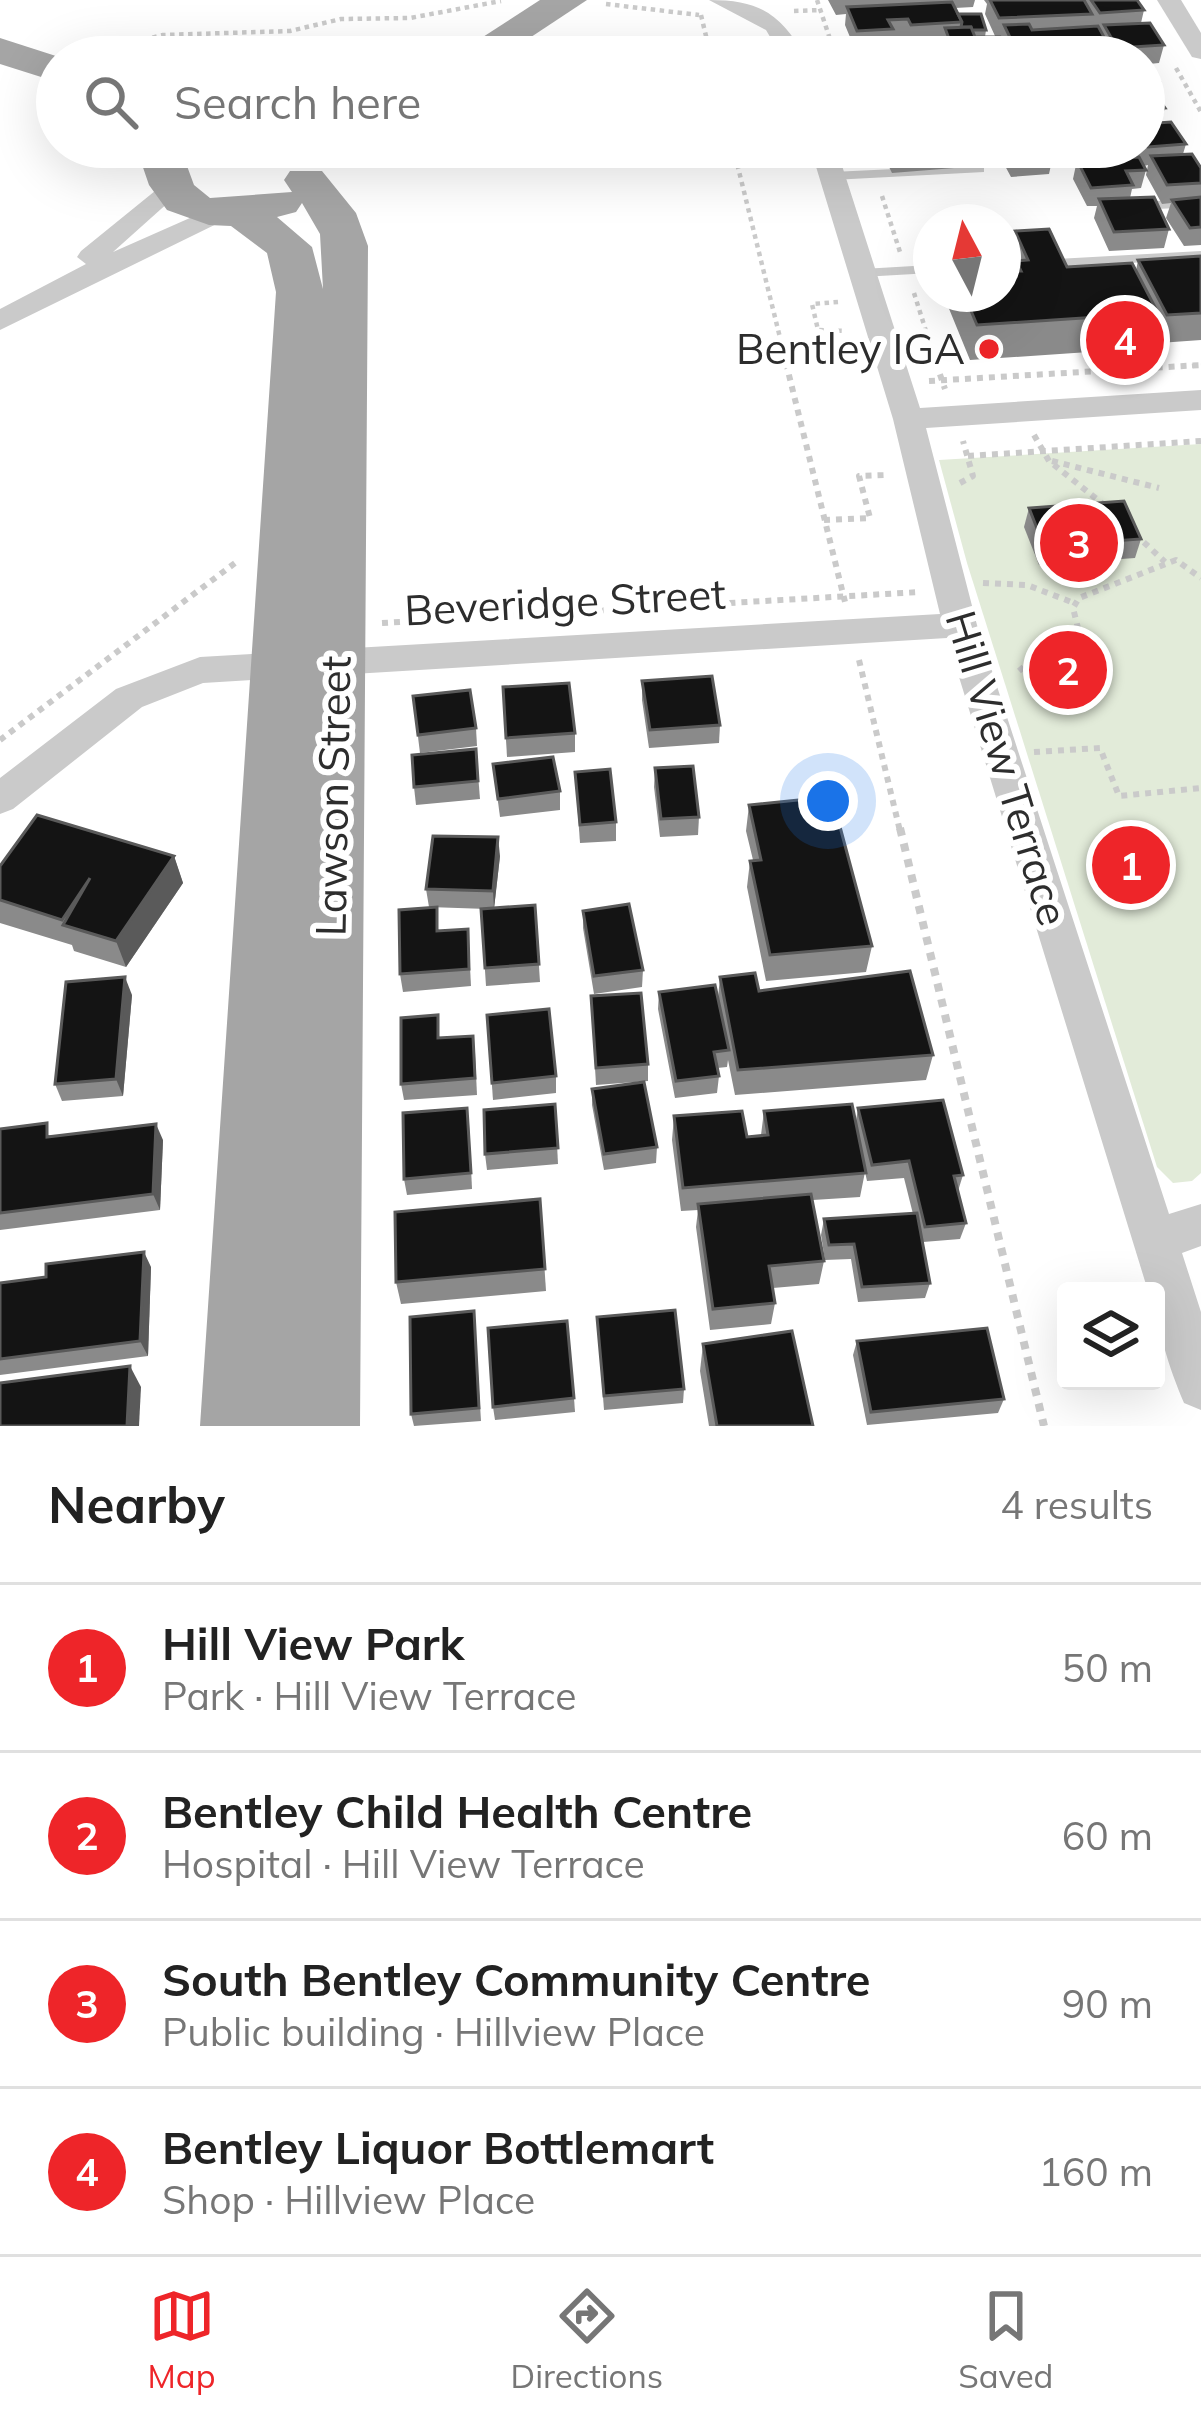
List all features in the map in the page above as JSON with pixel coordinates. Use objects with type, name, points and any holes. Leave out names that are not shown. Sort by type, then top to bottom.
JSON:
[{"type":"main road","points":[[516,36],[579,6]]},
{"type":"main road","name":"Lawson Street","points":[[176,168],[190,204],[234,212],[289,247],[300,292],[330,648],[241,1426]]},
{"type":"main road","points":[[234,212],[282,201],[305,168]]},
{"type":"main road","name":"Lawson Street","points":[[315,168],[347,238],[330,648],[320,1426]]},
{"type":"street","points":[[722,0],[752,4],[786,36]]},
{"type":"street","points":[[1175,2],[1201,52]]},
{"type":"street","points":[[51,290],[171,168]]},
{"type":"street","name":"Hill View Terrace","points":[[828,168],[847,278],[908,418],[968,597],[1201,1386]]},
{"type":"street","points":[[0,321],[51,290],[234,212]]},
{"type":"street","points":[[908,418],[1201,400]]},
{"type":"street","name":"Beveridge Street","points":[[0,799],[129,698],[200,670],[330,648],[852,632],[968,597]]},
{"type":"street","points":[[1157,1239],[1201,1226]]},
{"type":"lane","points":[[945,168],[979,170]]},
{"type":"lane","points":[[1129,206],[1201,203]]},
{"type":"lane","points":[[1021,265],[1201,255]]},
{"type":"lane","points":[[847,278],[913,271]]},
{"type":"path","points":[[159,36],[290,31],[341,19],[410,18],[510,0]]},
{"type":"path","points":[[817,0],[829,36]]},
{"type":"path","points":[[579,6],[609,2],[701,16],[706,36]]},
{"type":"path","points":[[738,168],[1044,1426]]},
{"type":"path","points":[[847,278],[838,302],[812,304],[818,329],[845,329],[851,349]]},
{"type":"path","points":[[916,381],[1201,365]]},
{"type":"path","points":[[968,456],[1201,441]]},
{"type":"path","points":[[1040,452],[1075,476],[1166,563]]},
{"type":"path","points":[[824,520],[870,518],[859,476],[889,475],[883,453]]},
{"type":"path","points":[[1049,461],[1160,488]]},
{"type":"path","points":[[0,740],[239,560]]},
{"type":"path","points":[[330,648],[843,596],[968,597],[1028,586],[1074,603],[1182,560],[1201,578]]},
{"type":"path","points":[[1018,671],[1042,651],[1084,652],[1074,603]]},
{"type":"path","points":[[1031,752],[1100,748],[1119,796],[1201,788]]},
{"type":"green space","points":[[1201,444],[1201,1173],[1192,1181],[1173,1183],[1157,1167],[939,460]]},
{"type":"building","points":[[990,0],[1084,0],[1092,14],[999,18]]},
{"type":"building","points":[[1091,0],[1137,0],[1144,10],[1100,13]]},
{"type":"building","points":[[952,2],[962,22],[911,25],[908,19],[888,20],[893,29],[857,31],[847,7]]},
{"type":"building","points":[[958,14],[981,14],[986,30],[961,27]]},
{"type":"building","points":[[1150,23],[1158,36],[1110,36],[1104,25]]},
{"type":"building","points":[[1029,24],[1032,30],[1098,26],[1103,36],[1009,36],[1004,25]]},
{"type":"building","points":[[971,27],[975,36],[948,36],[945,28]]},
{"type":"building","points":[[1165,122],[1171,122],[1186,144],[1165,146]]},
{"type":"building","points":[[1192,154],[1201,168],[1201,183],[1167,185],[1158,168],[1165,168],[1165,155]]},
{"type":"building","points":[[1081,168],[1146,170],[1126,171],[1133,185],[1091,188]]},
{"type":"building","points":[[1154,197],[1169,229],[1114,232],[1099,199]]},
{"type":"building","points":[[1201,197],[1201,227],[1190,228],[1172,200]]},
{"type":"building","points":[[1049,229],[1067,267],[1132,263],[1158,313],[977,325],[972,312],[1021,312],[1021,261],[1028,260],[1021,231]]},
{"type":"building","points":[[1201,256],[1201,313],[1167,315],[1138,260]]},
{"type":"building","points":[[1124,501],[1141,539],[1044,546],[1029,508]]},
{"type":"building","points":[[712,676],[720,725],[650,730],[642,681]]},
{"type":"building","points":[[569,683],[575,733],[506,738],[503,687]]},
{"type":"building","points":[[470,690],[476,728],[418,735],[413,696]]},
{"type":"building","points":[[476,749],[478,781],[414,787],[412,755]]},
{"type":"building","points":[[553,757],[560,791],[498,799],[493,764]]},
{"type":"building","points":[[693,766],[699,817],[661,819],[655,768]]},
{"type":"building","points":[[610,769],[616,822],[580,825],[575,772]]},
{"type":"building","points":[[817,798],[824,825],[839,823],[872,946],[770,955],[750,861],[761,860],[749,805]]},
{"type":"building","points":[[37,815],[174,856],[116,941],[63,925],[90,878],[62,920],[0,900],[0,866]]},
{"type":"building","points":[[433,836],[498,837],[493,891],[426,889]]},
{"type":"building","points":[[629,904],[643,970],[594,976],[583,911]]},
{"type":"building","points":[[535,905],[539,964],[485,968],[481,909]]},
{"type":"building","points":[[437,907],[437,931],[468,929],[469,969],[400,974],[399,910]]},
{"type":"building","points":[[910,971],[933,1055],[738,1070],[720,977],[755,973],[759,991]]},
{"type":"building","points":[[125,977],[116,1079],[55,1084],[66,982]]},
{"type":"building","points":[[715,985],[729,1050],[714,1052],[719,1076],[676,1081],[659,992]]},
{"type":"building","points":[[641,993],[648,1064],[596,1068],[591,996]]},
{"type":"building","points":[[549,1009],[556,1076],[492,1083],[487,1015]]},
{"type":"building","points":[[438,1015],[438,1038],[473,1036],[475,1078],[401,1084],[401,1018]]},
{"type":"building","points":[[644,1082],[657,1147],[604,1154],[592,1089]]},
{"type":"building","points":[[943,1100],[963,1175],[954,1176],[966,1223],[925,1227],[909,1161],[872,1165],[858,1108]]},
{"type":"building","points":[[555,1104],[558,1148],[485,1154],[484,1110]]},
{"type":"building","points":[[852,1104],[866,1173],[683,1188],[674,1116],[742,1111],[747,1137],[768,1135],[764,1111]]},
{"type":"building","points":[[467,1108],[471,1173],[404,1179],[403,1113]]},
{"type":"building","points":[[47,1123],[47,1137],[156,1124],[153,1194],[0,1213],[0,1129]]},
{"type":"building","points":[[811,1194],[824,1261],[769,1266],[775,1303],[713,1309],[698,1204]]},
{"type":"building","points":[[540,1199],[545,1269],[396,1282],[395,1212]]},
{"type":"building","points":[[917,1213],[930,1283],[862,1287],[854,1244],[829,1245],[824,1219]]},
{"type":"building","points":[[144,1252],[140,1341],[0,1359],[0,1283],[46,1277],[46,1264]]},
{"type":"building","points":[[675,1310],[684,1389],[604,1396],[597,1317]]},
{"type":"building","points":[[474,1311],[479,1408],[411,1414],[410,1317]]},
{"type":"building","points":[[567,1321],[574,1398],[493,1407],[488,1328]]},
{"type":"building","points":[[987,1328],[1004,1399],[871,1412],[857,1341]]},
{"type":"building","points":[[792,1331],[813,1426],[717,1426],[703,1344]]},
{"type":"building","points":[[130,1366],[127,1426],[0,1426],[0,1383]]},
{"type":"place","name":"Bentley Liquor Bottlemart","points":[[1125,340]]},
{"type":"place","name":"Bentley IGA","points":[[989,349]]},
{"type":"place","name":"South Bentley Community Centre","points":[[1079,543]]},
{"type":"place","name":"Bentley Child Health Centre","points":[[1068,670]]},
{"type":"place","name":"Hill View Park","points":[[1131,865]]}]
